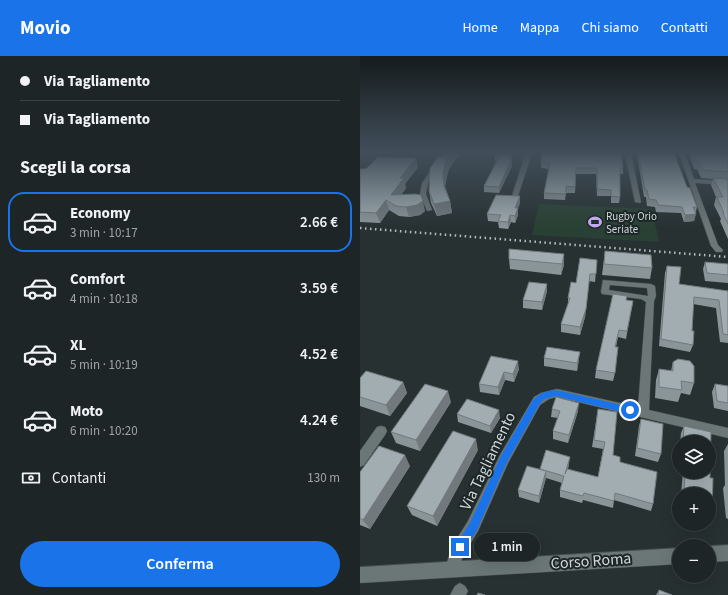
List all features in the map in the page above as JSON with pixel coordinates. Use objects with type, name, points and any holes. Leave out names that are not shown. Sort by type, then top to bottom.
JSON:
[{"type":"street","points":[[428,178],[425,183],[423,194],[429,210]]},
{"type":"street","points":[[515,196],[521,178]]},
{"type":"street","points":[[633,178],[638,202]]},
{"type":"street","points":[[691,178],[717,248],[728,247]]},
{"type":"street","points":[[692,181],[728,183]]},
{"type":"street","points":[[643,413],[650,301],[652,296],[651,286],[606,282],[605,292],[643,297],[650,301]]},
{"type":"street","name":"Via Tagliamento","points":[[452,570],[456,553],[473,526],[504,459],[536,402],[548,394],[556,393],[728,433]]},
{"type":"street","points":[[360,461],[381,431]]},
{"type":"street","points":[[716,554],[728,553]]},
{"type":"street","name":"Corso Roma","points":[[360,574],[672,556]]},
{"type":"green space","name":"Rugby Orio Seriate","points":[[539,204],[652,209],[659,242],[532,235]]},
{"type":"building","points":[[360,178],[404,178],[391,195],[421,195],[423,201],[417,205],[406,207],[396,206],[386,200],[376,213],[360,212]]},
{"type":"building","points":[[430,178],[443,178],[444,186],[450,201],[434,204],[429,191]]},
{"type":"building","points":[[488,178],[503,178],[499,187],[484,186]]},
{"type":"building","points":[[547,178],[575,178],[575,187],[566,186],[566,194],[544,193]]},
{"type":"building","points":[[597,178],[620,178],[620,197],[611,196],[611,190],[597,189]]},
{"type":"building","points":[[643,178],[684,178],[687,187],[690,188],[697,207],[693,207],[696,214],[685,215],[682,207],[658,205],[656,200],[649,199],[647,190],[645,190]]},
{"type":"building","points":[[713,178],[728,179],[728,224],[717,197],[723,197]]},
{"type":"building","points":[[496,195],[520,196],[515,208],[518,208],[515,216],[510,215],[508,222],[498,221],[501,215],[487,214]]},
{"type":"building","points":[[509,249],[564,254],[562,264],[509,259]]},
{"type":"building","points":[[605,251],[651,255],[652,268],[604,264]]},
{"type":"building","points":[[580,258],[597,260],[596,274],[590,274],[586,309],[580,327],[561,324],[570,298],[568,298],[571,282],[576,283]]},
{"type":"building","points":[[705,262],[728,264],[728,275],[707,273]]},
{"type":"building","points":[[667,266],[681,267],[679,284],[728,291],[728,335],[723,334],[719,300],[694,297],[692,331],[694,331],[693,345],[661,339]]},
{"type":"building","points":[[529,282],[547,284],[542,302],[523,300]]},
{"type":"building","points":[[613,294],[627,296],[626,300],[633,301],[627,331],[619,330],[615,347],[618,347],[615,373],[596,370]]},
{"type":"building","points":[[547,347],[580,352],[577,363],[544,358]]},
{"type":"building","points":[[491,356],[518,361],[513,374],[504,372],[498,387],[479,384]]},
{"type":"building","points":[[678,359],[690,361],[694,366],[694,383],[681,381],[682,390],[659,387],[659,369],[673,371],[673,362]]},
{"type":"building","points":[[366,371],[403,382],[386,405],[360,397],[360,378]]},
{"type":"building","points":[[425,384],[448,391],[416,440],[391,432]]},
{"type":"building","points":[[715,384],[728,386],[728,403],[717,401]]},
{"type":"building","points":[[556,397],[579,403],[569,435],[553,431],[560,411],[552,409]]},
{"type":"building","points":[[467,399],[499,410],[490,426],[457,414]]},
{"type":"building","points":[[598,409],[617,412],[613,455],[620,457],[620,462],[657,472],[653,504],[615,493],[614,501],[584,493],[583,496],[560,490],[564,476],[540,469],[546,450],[570,457],[565,474],[567,469],[598,477],[605,442],[594,440]]},
{"type":"building","points":[[641,419],[663,424],[661,454],[637,448]]},
{"type":"building","points":[[684,426],[711,432],[711,435],[683,435]]},
{"type":"building","points":[[453,431],[476,439],[433,516],[407,506]]},
{"type":"building","points":[[379,446],[405,455],[363,520],[360,518],[360,472]]},
{"type":"building","points":[[527,466],[546,471],[539,496],[518,490]]},
{"type":"building","points":[[685,479],[713,479],[713,487],[684,487]]},
{"type":"building","points":[[659,590],[672,595],[658,595]]},
{"type":"railway","points":[[360,228],[728,257]]},
{"type":"place","name":"Rugby Orio Seriate","points":[[595,222]]},
{"type":"route","points":[[460,547],[473,526],[504,459],[536,402],[542,397],[548,394],[556,393],[630,410]]}]
